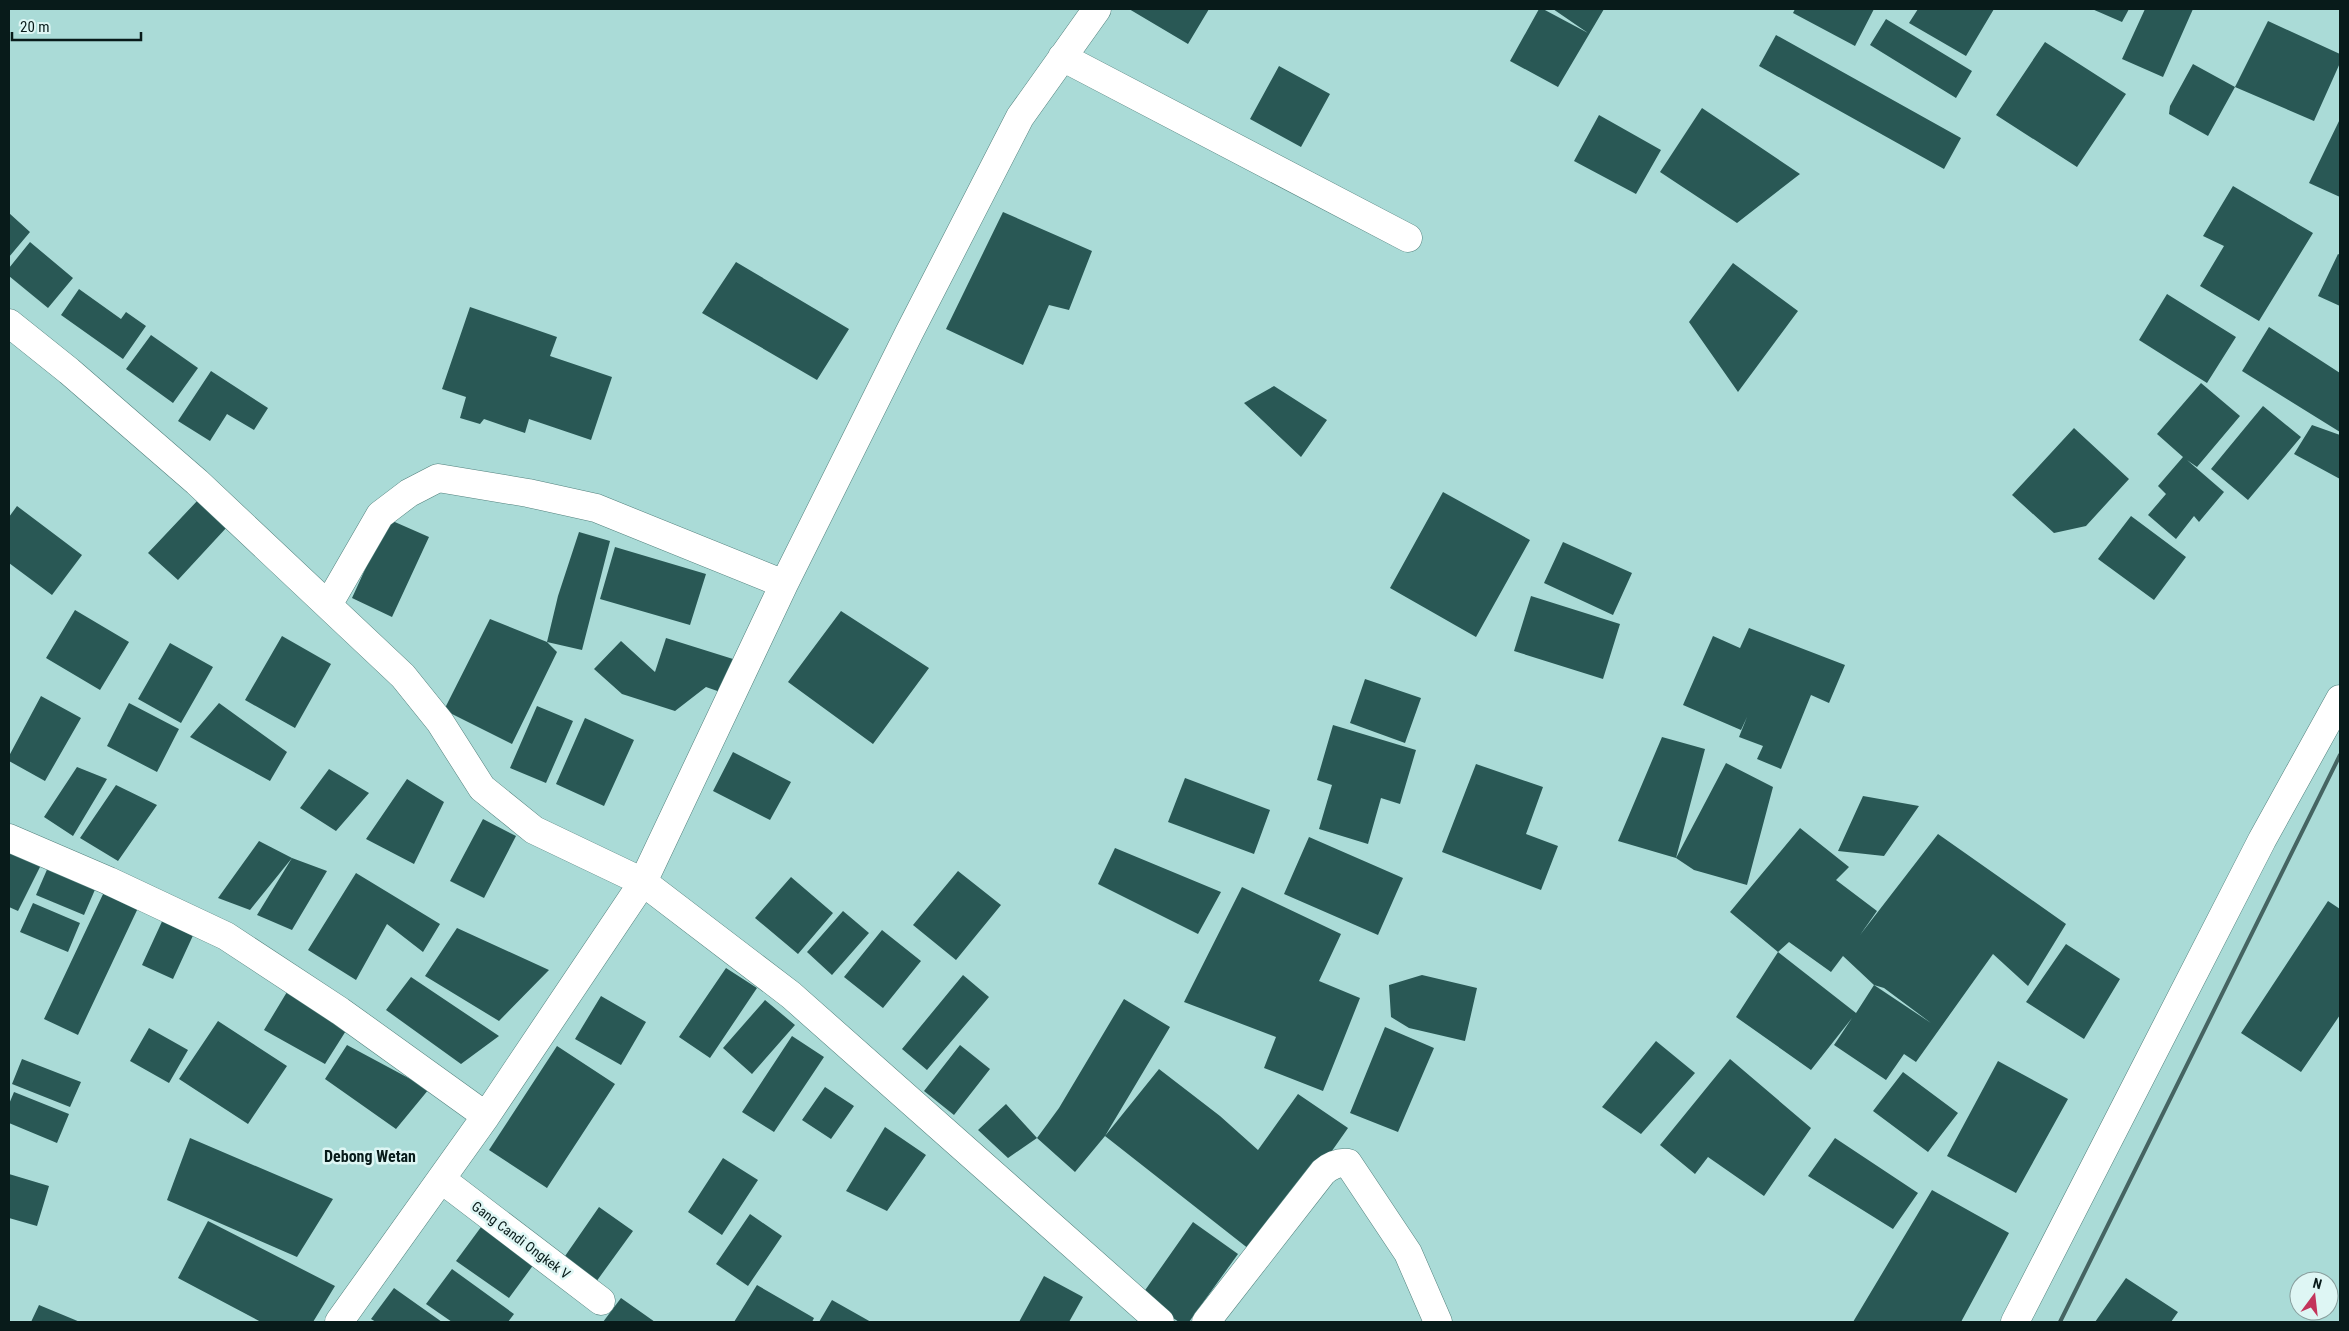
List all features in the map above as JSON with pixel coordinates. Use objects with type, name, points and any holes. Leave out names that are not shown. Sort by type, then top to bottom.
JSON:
[{"type":"street","points":[[339,1322],[486,1116],[643,882],[784,584],[1020,117],[1097,9]]},
{"type":"street","points":[[1062,57],[1408,238]]},
{"type":"street","points":[[9,323],[69,371],[197,482],[403,676],[440,722],[482,788],[534,830],[643,882],[791,995],[1160,1322]]},
{"type":"street","points":[[328,605],[380,516],[408,493],[438,478],[450,478],[596,508],[784,584]]},
{"type":"street","points":[[2016,1322],[2262,840],[2340,699]]},
{"type":"street","points":[[9,838],[109,881],[226,936],[340,1011],[486,1116]]},
{"type":"street","points":[[1206,1322],[1323,1172],[1329,1166],[1343,1163],[1348,1163],[1408,1253],[1438,1322]]},
{"type":"street","name":"Gang Candi Ongkek V","points":[[441,1179],[601,1301]]},
{"type":"building","points":[[1129,9],[1209,9],[1188,44]]},
{"type":"building","points":[[1539,9],[1543,9],[1588,33],[1553,9],[1604,9],[1558,87],[1510,61]]},
{"type":"building","points":[[1795,9],[1874,9],[1855,46],[1793,13]]},
{"type":"building","points":[[1918,9],[1994,9],[1966,56],[1909,23]]},
{"type":"building","points":[[2092,9],[2129,9],[2122,22]]},
{"type":"building","points":[[2145,9],[2193,9],[2163,77],[2122,59]]},
{"type":"building","points":[[1886,19],[1972,71],[1956,98],[1870,45]]},
{"type":"building","points":[[2268,21],[2340,54],[2340,63],[2314,121],[2235,87]]},
{"type":"building","points":[[1776,35],[1961,138],[1944,169],[1759,66]]},
{"type":"building","points":[[2045,42],[2126,94],[2077,167],[1996,115]]},
{"type":"building","points":[[2193,64],[2235,87],[2208,136],[2169,114],[2170,106]]},
{"type":"building","points":[[1279,66],[1330,94],[1301,147],[1250,119]]},
{"type":"building","points":[[1702,108],[1800,174],[1737,223],[1660,172]]},
{"type":"building","points":[[1599,115],[1661,150],[1636,194],[1574,161]]},
{"type":"building","points":[[2340,119],[2340,197],[2309,183]]},
{"type":"building","points":[[2233,186],[2313,233],[2259,321],[2200,286],[2224,246],[2203,236]]},
{"type":"building","points":[[1003,212],[1092,251],[1069,310],[1049,305],[1023,365],[946,329]]},
{"type":"building","points":[[9,213],[30,232],[9,257]]},
{"type":"building","points":[[30,242],[73,278],[48,308],[9,276],[9,268]]},
{"type":"building","points":[[2338,254],[2340,255],[2340,306],[2318,296]]},
{"type":"building","points":[[736,262],[849,329],[817,380],[702,313]]},
{"type":"building","points":[[1733,263],[1798,311],[1738,392],[1689,322]]},
{"type":"building","points":[[79,289],[121,319],[126,312],[146,326],[123,359],[61,315]]},
{"type":"building","points":[[2167,294],[2236,337],[2207,383],[2139,340]]},
{"type":"building","points":[[470,307],[557,337],[550,356],[612,377],[591,440],[529,419],[525,433],[484,419],[480,424],[460,418],[466,397],[442,389]]},
{"type":"building","points":[[2269,327],[2340,373],[2340,432],[2242,371]]},
{"type":"building","points":[[151,335],[198,368],[173,403],[126,369]]},
{"type":"building","points":[[211,371],[268,408],[254,430],[227,414],[210,441],[178,421]]},
{"type":"building","points":[[2201,383],[2240,416],[2197,467],[2187,460],[2224,492],[2199,522],[2194,516],[2176,539],[2148,515],[2166,494],[2158,486],[2183,457],[2157,434]]},
{"type":"building","points":[[1274,386],[1327,420],[1301,457],[1244,403]]},
{"type":"building","points":[[2263,406],[2301,437],[2248,500],[2211,469]]},
{"type":"building","points":[[2312,425],[2340,435],[2340,479],[2294,454]]},
{"type":"building","points":[[2074,428],[2129,479],[2086,526],[2054,533],[2012,495]]},
{"type":"building","points":[[1443,492],[1530,540],[1476,637],[1390,588]]},
{"type":"building","points":[[198,500],[227,527],[178,580],[148,553]]},
{"type":"building","points":[[17,506],[82,555],[52,595],[9,563],[9,517]]},
{"type":"building","points":[[2131,516],[2186,557],[2154,600],[2098,559]]},
{"type":"building","points":[[388,519],[429,537],[392,617],[352,598]]},
{"type":"building","points":[[579,532],[610,541],[582,650],[547,642],[558,596]]},
{"type":"building","points":[[1563,542],[1632,573],[1613,615],[1544,583]]},
{"type":"building","points":[[615,547],[706,574],[690,625],[600,599]]},
{"type":"building","points":[[1531,596],[1620,624],[1603,679],[1514,651]]},
{"type":"building","points":[[75,610],[129,642],[100,690],[46,658]]},
{"type":"building","points":[[841,611],[929,668],[873,744],[788,682]]},
{"type":"building","points":[[490,619],[547,642],[557,652],[512,744],[444,710]]},
{"type":"building","points":[[1749,628],[1845,665],[1829,703],[1811,695],[1781,769],[1757,759],[1763,746],[1739,737],[1747,717],[1741,730],[1683,705],[1713,636],[1740,648]]},
{"type":"building","points":[[282,636],[331,664],[295,728],[245,700]]},
{"type":"building","points":[[666,638],[733,659],[723,693],[706,687],[675,711],[622,694],[594,669],[621,641],[655,672]]},
{"type":"building","points":[[170,643],[213,667],[181,723],[138,699]]},
{"type":"building","points":[[1365,679],[1421,698],[1405,743],[1350,723]]},
{"type":"building","points":[[41,696],[81,718],[45,781],[9,761],[9,756]]},
{"type":"building","points":[[129,703],[179,729],[157,772],[107,746]]},
{"type":"building","points":[[219,703],[287,752],[270,781],[190,737]]},
{"type":"building","points":[[537,706],[573,721],[546,783],[510,768]]},
{"type":"building","points":[[585,718],[634,740],[604,806],[556,784]]},
{"type":"building","points":[[1333,725],[1416,750],[1400,804],[1381,798],[1368,844],[1319,829],[1332,785],[1317,780]]},
{"type":"building","points":[[1662,737],[1705,749],[1676,858],[1618,841]]},
{"type":"building","points":[[733,752],[791,782],[770,820],[713,791]]},
{"type":"building","points":[[1726,763],[1773,787],[1747,885],[1694,870],[1676,858]]},
{"type":"building","points":[[1476,764],[1543,787],[1526,834],[1558,846],[1541,890],[1442,852]]},
{"type":"building","points":[[77,767],[107,779],[73,836],[44,817]]},
{"type":"building","points":[[329,769],[369,793],[336,831],[300,808]]},
{"type":"building","points":[[1185,778],[1270,810],[1254,854],[1168,822]]},
{"type":"building","points":[[407,779],[444,802],[414,864],[366,839]]},
{"type":"building","points":[[116,785],[157,805],[118,861],[80,838]]},
{"type":"building","points":[[1863,796],[1919,806],[1884,856],[1838,851]]},
{"type":"building","points":[[483,819],[516,836],[484,898],[450,881]]},
{"type":"building","points":[[1800,828],[1849,867],[1836,880],[1877,911],[1860,935],[1938,834],[2066,924],[2028,986],[1993,954],[1916,1062],[1904,1054],[1886,1080],[1834,1045],[1852,1018],[1811,1070],[1736,1017],[1778,952],[1730,912]],"holes":[[[1789,942],[1831,972],[1843,956],[1874,985],[1856,1013],[1778,952]],[[1874,985],[1884,988],[1931,1023]]]},
{"type":"building","points":[[1309,837],[1403,878],[1378,935],[1284,894]]},
{"type":"building","points":[[259,841],[292,858],[250,910],[218,898]]},
{"type":"building","points":[[9,846],[42,863],[18,911],[9,907]]},
{"type":"building","points":[[1115,848],[1221,892],[1198,934],[1098,884]]},
{"type":"building","points":[[292,858],[327,871],[292,930],[257,915]]},
{"type":"building","points":[[49,865],[97,885],[84,915],[36,895]]},
{"type":"building","points":[[958,871],[1001,905],[956,960],[913,925]]},
{"type":"building","points":[[356,873],[440,924],[423,952],[387,924],[356,980],[308,950]]},
{"type":"building","points":[[791,877],[833,913],[798,954],[755,918]]},
{"type":"building","points":[[1242,887],[1341,934],[1319,981],[1360,998],[1323,1091],[1264,1068],[1276,1037],[1184,1002]]},
{"type":"building","points":[[104,892],[138,908],[78,1035],[44,1019]]},
{"type":"building","points":[[2328,901],[2340,909],[2340,1015],[2301,1072],[2241,1033]]},
{"type":"building","points":[[33,903],[80,923],[68,952],[20,932]]},
{"type":"building","points":[[843,911],[869,933],[832,975],[807,952]]},
{"type":"building","points":[[165,915],[196,929],[173,979],[142,965]]},
{"type":"building","points":[[457,928],[549,970],[499,1021],[425,976]]},
{"type":"building","points":[[882,930],[921,961],[883,1008],[844,977]]},
{"type":"building","points":[[2066,944],[2120,979],[2084,1039],[2026,1002]]},
{"type":"building","points":[[726,968],[757,988],[710,1058],[679,1037]]},
{"type":"building","points":[[963,975],[989,997],[927,1070],[902,1049]]},
{"type":"building","points":[[1422,975],[1477,988],[1465,1041],[1409,1028],[1391,1017],[1389,985]]},
{"type":"building","points":[[411,977],[499,1036],[461,1064],[386,1010]]},
{"type":"building","points":[[290,987],[349,1026],[325,1064],[264,1030]]},
{"type":"building","points":[[601,996],[646,1022],[621,1065],[575,1039]]},
{"type":"building","points":[[1124,999],[1170,1027],[1105,1136],[1075,1172],[1037,1138],[1059,1108]]},
{"type":"building","points":[[765,1000],[795,1025],[752,1074],[723,1048]]},
{"type":"building","points":[[218,1021],[287,1066],[248,1124],[179,1079]]},
{"type":"building","points":[[1385,1027],[1434,1048],[1398,1132],[1350,1113]]},
{"type":"building","points":[[149,1028],[188,1050],[169,1083],[130,1061]]},
{"type":"building","points":[[792,1036],[824,1057],[774,1132],[742,1112]]},
{"type":"building","points":[[1656,1041],[1695,1073],[1641,1134],[1602,1107]]},
{"type":"building","points":[[347,1045],[429,1089],[396,1129],[325,1079]]},
{"type":"building","points":[[960,1045],[990,1069],[954,1115],[924,1091]]},
{"type":"building","points":[[557,1046],[615,1084],[547,1188],[489,1150]]},
{"type":"building","points":[[22,1059],[81,1082],[70,1107],[12,1084]]},
{"type":"building","points":[[1730,1059],[1811,1128],[1764,1196],[1708,1157],[1695,1174],[1660,1145]]},
{"type":"building","points":[[1998,1061],[2068,1099],[2016,1193],[1947,1156]]},
{"type":"building","points":[[1159,1069],[1220,1116],[1258,1150],[1298,1094],[1348,1128],[1308,1185],[1254,1253],[1105,1136]]},
{"type":"building","points":[[1903,1072],[1958,1113],[1928,1152],[1873,1111]]},
{"type":"building","points":[[825,1087],[854,1106],[831,1139],[802,1120]]},
{"type":"building","points":[[14,1092],[69,1114],[57,1143],[9,1123],[9,1104]]},
{"type":"building","points":[[1006,1104],[1037,1138],[1008,1158],[978,1130]]},
{"type":"building","points":[[885,1127],[926,1155],[887,1211],[846,1191]]},
{"type":"building","points":[[190,1138],[333,1199],[297,1257],[167,1200]]},
{"type":"building","points":[[1835,1138],[1918,1193],[1893,1229],[1808,1176]]},
{"type":"building","points":[[723,1158],[758,1180],[722,1235],[688,1212]]},
{"type":"building","points":[[9,1174],[49,1186],[37,1226],[9,1218]]},
{"type":"building","points":[[1932,1190],[2009,1233],[1961,1322],[1853,1322]]},
{"type":"building","points":[[599,1207],[633,1231],[596,1282],[563,1259]]},
{"type":"building","points":[[750,1214],[782,1236],[748,1286],[716,1264]]},
{"type":"building","points":[[208,1221],[335,1286],[313,1322],[261,1322],[178,1278]]},
{"type":"building","points":[[1193,1222],[1238,1254],[1189,1322],[1179,1322],[1141,1296]]},
{"type":"building","points":[[484,1223],[537,1260],[509,1298],[456,1261]]},
{"type":"building","points":[[452,1269],[514,1314],[508,1322],[452,1322],[426,1304]]},
{"type":"building","points":[[1044,1276],[1083,1297],[1069,1322],[1019,1322]]},
{"type":"building","points":[[2126,1278],[2178,1312],[2171,1322],[2095,1322]]},
{"type":"building","points":[[757,1285],[814,1318],[812,1322],[734,1322]]},
{"type":"building","points":[[394,1288],[442,1322],[376,1322],[371,1319]]},
{"type":"building","points":[[621,1298],[655,1322],[603,1322]]},
{"type":"building","points":[[832,1300],[871,1322],[819,1322]]},
{"type":"building","points":[[39,1305],[80,1322],[31,1322]]},
{"type":"railway","points":[[2060,1322],[2340,755]]},
{"type":"district","name":"Debong Wetan","points":[[370,1156]]}]
